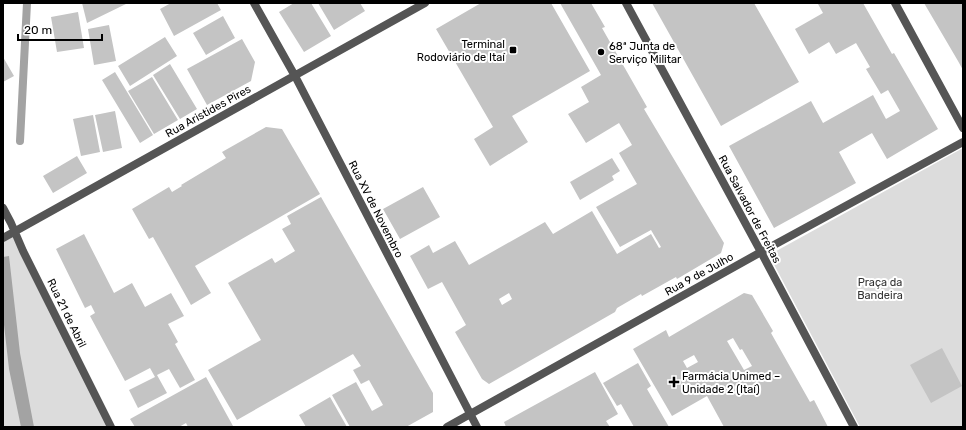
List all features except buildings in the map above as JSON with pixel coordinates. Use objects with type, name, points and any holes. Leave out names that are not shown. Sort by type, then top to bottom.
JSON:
[{"type":"street","name":"Rua XV de Novembro","points":[[254,3],[295,76],[477,427]]},
{"type":"street","name":"Rua Aristides Pires","points":[[9,235],[424,3]]},
{"type":"street","name":"Rua Salvador de Freitas","points":[[626,3],[854,427]]},
{"type":"street","points":[[895,3],[963,128]]},
{"type":"street","name":"Rua 9 de Julho","points":[[447,427],[761,252],[963,142]]},
{"type":"street","name":"Rua 21 de Abril","points":[[3,208],[9,235],[23,251],[111,427]]},
{"type":"green space","name":"Praça da Bandeira","points":[[963,148],[963,427],[860,427],[769,255]]},
{"type":"green space","points":[[14,235],[109,427],[3,427],[3,241]]},
{"type":"shaded area","points":[[9,256],[20,353],[34,427],[21,427],[9,369],[3,316],[3,257]]},
{"type":"waterway","points":[[20,141],[27,3]]},
{"type":"place","name":"Terminal Rodoviário de Itaí","points":[[513,50]]},
{"type":"place","name":"68ª Junta de Serviço Militar","points":[[601,52]]},
{"type":"place","name":"Farmácia Unimed – Unidade 2 (Itaí)","points":[[674,382]]}]
